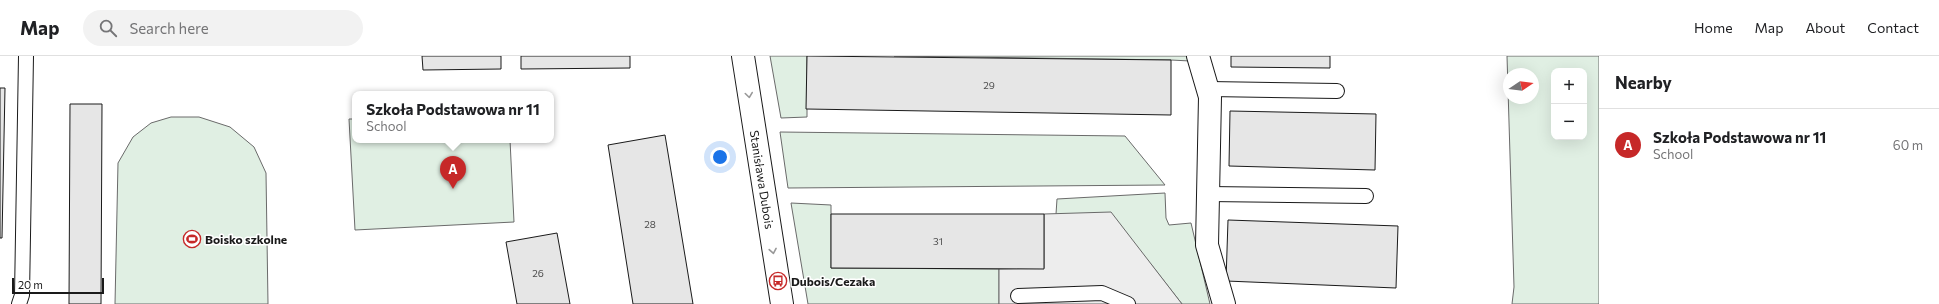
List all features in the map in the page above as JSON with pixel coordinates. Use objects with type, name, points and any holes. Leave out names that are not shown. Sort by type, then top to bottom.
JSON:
[{"type":"street","name":"Stanisława Dubois","points":[[743,56],[782,304]]},
{"type":"street","points":[[1198,56],[1209,89],[1210,97],[1207,245],[1224,304]]},
{"type":"lane","points":[[19,304],[22,296],[26,56]]},
{"type":"lane","points":[[1209,89],[1337,91]]},
{"type":"lane","points":[[1208,194],[1366,196]]},
{"type":"lane","points":[[1018,296],[1102,293],[1128,304]]},
{"type":"green space","points":[[770,56],[807,56],[807,117],[781,118]]},
{"type":"green space","points":[[894,56],[1190,56],[1190,61],[1171,60]]},
{"type":"green space","points":[[1507,56],[1599,56],[1599,304],[1512,304],[1514,287],[1508,104],[1539,104],[1539,68],[1507,68]]},
{"type":"green space","name":"Boisko szkolne","points":[[171,117],[199,117],[230,127],[254,147],[266,173],[268,304],[115,304],[118,163],[133,137],[151,123]]},
{"type":"green space","points":[[349,119],[352,119],[352,143],[510,143],[514,222],[355,230]]},
{"type":"green space","points":[[780,132],[1125,136],[1165,185],[788,188]]},
{"type":"green space","points":[[1165,193],[1166,218],[1169,225],[1191,223],[1210,304],[1182,304],[1150,263],[1056,214],[1057,199]]},
{"type":"green space","points":[[791,203],[831,205],[831,268],[999,269],[999,304],[808,304]]},
{"type":"shaded area","points":[[1111,212],[1182,304],[999,304],[999,269],[1044,268],[1044,214]]},
{"type":"building","points":[[422,56],[501,56],[501,69],[423,70]]},
{"type":"building","points":[[521,56],[630,56],[630,68],[521,69]]},
{"type":"building","points":[[807,56],[1171,60],[1171,115],[806,109]]},
{"type":"building","points":[[1231,56],[1330,56],[1330,68],[1231,67]]},
{"type":"building","points":[[0,88],[5,88],[2,238],[0,238]]},
{"type":"building","points":[[70,104],[102,104],[101,304],[69,304]]},
{"type":"building","points":[[1230,111],[1376,114],[1375,170],[1229,166]]},
{"type":"building","points":[[665,135],[693,304],[633,304],[608,145]]},
{"type":"building","points":[[831,214],[1044,214],[1044,269],[831,268]]},
{"type":"building","points":[[1228,220],[1398,226],[1396,288],[1226,281]]},
{"type":"building","points":[[557,233],[570,304],[517,304],[506,242]]},
{"type":"place","name":"Szkoła Podstawowa nr 11","points":[[453,189]]},
{"type":"place","name":"Boisko szkolne","points":[[192,239]]},
{"type":"place","name":"Dubois/Cezaka","points":[[778,281]]}]
